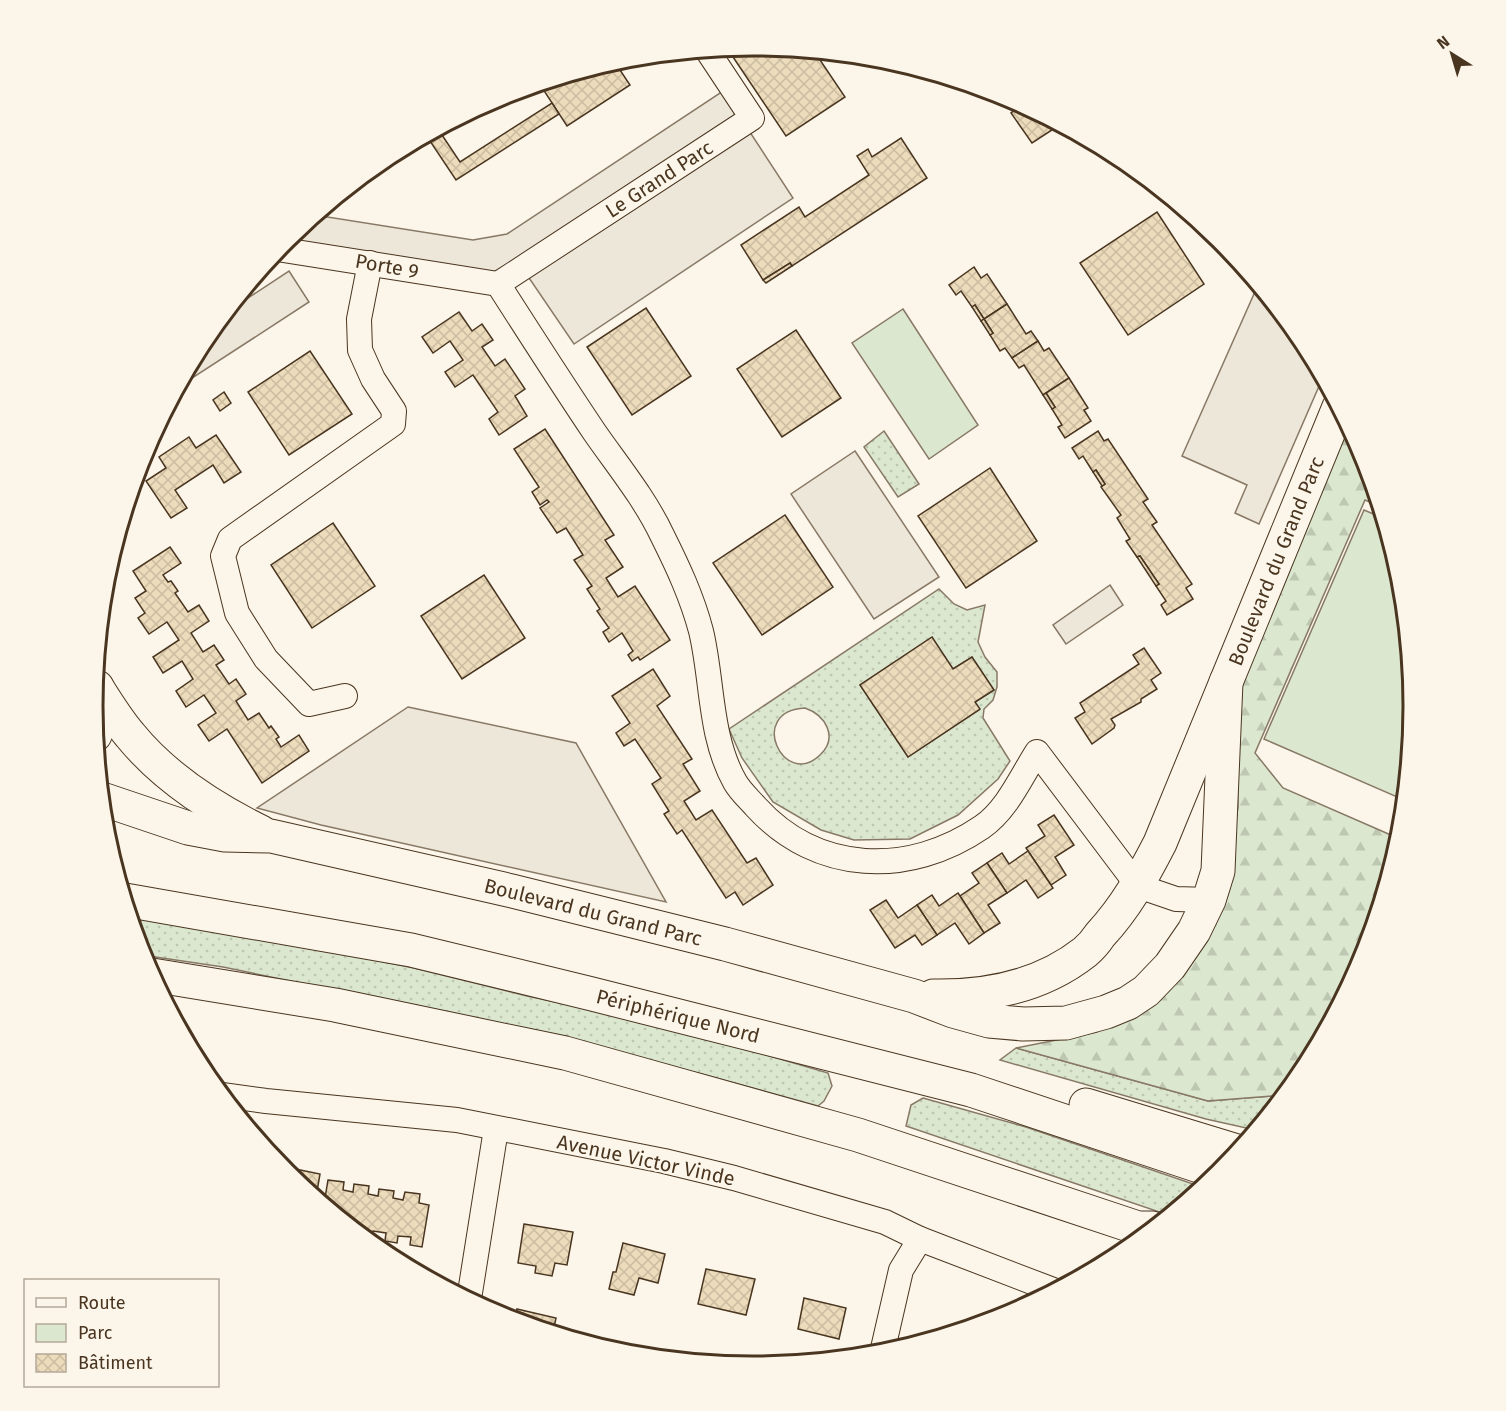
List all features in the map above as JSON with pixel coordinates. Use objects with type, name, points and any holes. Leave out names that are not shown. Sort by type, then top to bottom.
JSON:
[{"type":"main road","name":"Boulevard du Grand Parc","points":[[914,996],[984,994],[1020,986],[1059,969],[1086,951],[1113,921],[1138,886],[1160,843],[1335,416]]},
{"type":"main road","name":"Boulevard du Grand Parc","points":[[111,802],[188,828],[225,835],[271,836],[512,891],[725,944],[914,996],[953,1011],[989,1021],[1023,1024],[1066,1023],[1106,1012],[1128,1003],[1146,991],[1170,966],[1194,931],[1209,900],[1218,871],[1226,682]]},
{"type":"main road","name":"Boulevard du Grand Parc","points":[[103,697],[129,735],[166,772],[228,816],[271,836]]},
{"type":"main road","name":"Périphérique Nord","points":[[133,901],[411,950],[592,994],[971,1090],[1209,1169]]},
{"type":"main road","points":[[162,977],[334,1005],[565,1053],[858,1135],[1138,1229]]},
{"type":"main road","points":[[971,1090],[1018,1084],[1229,1148]]},
{"type":"street","name":"Le Grand Parc","points":[[498,284],[752,118],[712,57]]},
{"type":"street","name":"Porte 9","points":[[289,251],[498,284]]},
{"type":"street","points":[[345,696],[309,704],[266,658],[237,613],[223,556],[230,538],[393,424],[394,411],[373,379],[360,350],[359,319],[370,263]]},
{"type":"street","points":[[498,284],[657,523],[685,581],[701,632],[720,749],[735,784],[766,818],[787,836],[809,848],[831,855],[855,861],[902,861],[926,855],[950,845],[983,827],[1002,808],[1037,752],[1138,886],[1176,899],[1209,900]]},
{"type":"street","name":"Avenue Victor Vinde","points":[[234,1097],[457,1120],[664,1161],[734,1178],[875,1219],[920,1239],[1043,1286]]},
{"type":"street","points":[[466,1288],[496,1129]]},
{"type":"street","points":[[885,1342],[901,1270],[920,1239]]},
{"type":"green space","points":[[903,309],[978,425],[929,459],[852,343]]},
{"type":"green space","points":[[1340,427],[1371,502],[1365,500],[1255,753],[1283,788],[1390,835],[1369,914],[1354,954],[1316,1030],[1273,1096],[1208,1101],[1016,1048],[1097,1032],[1163,987],[1222,911],[1238,807],[1235,708],[1245,655]]},
{"type":"green space","points":[[884,431],[919,484],[898,497],[864,447]]},
{"type":"green space","points":[[1364,510],[1374,514],[1391,579],[1402,663],[1402,748],[1396,797],[1264,739]]},
{"type":"green space","points":[[939,589],[954,604],[967,610],[985,605],[978,642],[985,657],[997,672],[997,687],[993,700],[984,709],[983,718],[1010,761],[998,779],[958,815],[910,839],[854,840],[821,830],[773,802],[742,758],[729,729]],"holes":[[[931,638],[953,669],[972,657],[994,690],[975,702],[979,710],[908,757],[860,685]],[[805,708],[824,721],[829,734],[828,741],[820,755],[807,763],[794,763],[784,756],[777,746],[774,733],[777,722],[787,712]]]},
{"type":"green space","points":[[138,916],[414,968],[527,996],[661,1024],[828,1073],[832,1086],[824,1101],[818,1106],[702,1074],[445,1013],[223,967],[153,957]]},
{"type":"green space","points":[[1016,1048],[1208,1101],[1273,1096],[1247,1128],[1206,1119],[1000,1060]]},
{"type":"green space","points":[[923,1098],[1026,1127],[1193,1184],[1160,1212],[906,1126],[911,1105]]},
{"type":"shaded area","points":[[723,91],[793,198],[574,344],[523,269],[498,284],[294,245],[325,217],[473,240],[507,234]]},
{"type":"shaded area","points":[[289,271],[309,302],[191,379],[237,310],[248,298]]},
{"type":"shaded area","points":[[1255,292],[1293,344],[1319,386],[1259,524],[1235,513],[1247,485],[1182,456]]},
{"type":"shaded area","points":[[855,451],[939,577],[874,619],[791,494]]},
{"type":"shaded area","points":[[1110,585],[1123,605],[1066,644],[1053,625]]},
{"type":"shaded area","points":[[408,707],[576,743],[666,902],[321,825],[257,808]]},
{"type":"building","points":[[733,56],[820,59],[845,97],[786,136]]},
{"type":"building","points":[[620,70],[630,85],[567,126],[544,90]]},
{"type":"building","points":[[552,103],[559,114],[456,180],[430,142],[442,135],[460,162]]},
{"type":"building","points":[[1014,111],[1053,130],[1032,143],[1011,113]]},
{"type":"building","points":[[901,138],[927,178],[792,266],[790,263],[763,280],[741,245],[799,207],[805,217],[869,175],[857,156],[868,149],[872,157]]},
{"type":"building","points":[[1157,212],[1204,284],[1128,335],[1080,263]]},
{"type":"building","points":[[790,263],[792,266],[766,283],[763,280]]},
{"type":"building","points":[[974,267],[981,278],[987,274],[1007,304],[984,319],[975,305],[972,307],[961,291],[956,295],[949,285]]},
{"type":"building","points":[[1007,304],[1026,334],[1031,331],[1038,341],[1012,358],[1005,348],[1000,351],[984,319]]},
{"type":"building","points":[[975,305],[984,319],[981,321],[972,307]]},
{"type":"building","points":[[646,308],[691,376],[632,415],[587,347]]},
{"type":"building","points":[[459,312],[472,331],[482,324],[493,340],[482,347],[495,366],[505,359],[525,389],[515,396],[527,416],[499,435],[489,419],[498,412],[473,375],[455,387],[445,372],[463,360],[450,341],[433,353],[422,337]]},
{"type":"building","points":[[984,319],[993,333],[990,335],[981,321]]},
{"type":"building","points":[[796,330],[841,398],[782,437],[737,369]]},
{"type":"building","points":[[1038,341],[1044,351],[1049,348],[1069,378],[1043,395],[1024,365],[1019,368],[1012,358]]},
{"type":"building","points":[[310,351],[352,414],[289,455],[248,392]]},
{"type":"building","points":[[1069,378],[1088,408],[1084,410],[1091,421],[1065,438],[1058,427],[1062,425],[1052,409],[1055,407],[1046,393]]},
{"type":"building","points":[[224,392],[231,403],[220,411],[213,400]]},
{"type":"building","points":[[1046,393],[1055,407],[1052,409],[1043,395]]},
{"type":"building","points":[[545,429],[614,535],[605,540],[623,567],[606,578],[618,597],[635,586],[670,640],[640,660],[638,657],[632,661],[628,655],[633,651],[622,633],[609,642],[603,632],[609,628],[597,611],[600,609],[587,589],[592,586],[574,560],[583,555],[566,528],[557,533],[540,508],[549,502],[547,500],[540,505],[532,492],[539,487],[514,449]]},
{"type":"building","points":[[1098,431],[1104,441],[1108,439],[1148,499],[1143,502],[1157,522],[1152,525],[1192,584],[1186,588],[1193,599],[1167,615],[1161,605],[1166,601],[1156,586],[1159,584],[1140,556],[1137,557],[1126,541],[1130,539],[1117,518],[1121,515],[1101,487],[1105,484],[1096,470],[1093,472],[1083,456],[1079,459],[1072,448]]},
{"type":"building","points":[[216,435],[241,472],[224,483],[213,465],[175,490],[187,508],[171,518],[146,481],[166,468],[159,457],[189,437],[196,448]]},
{"type":"building","points":[[990,468],[1037,541],[966,588],[918,516]]},
{"type":"building","points":[[1096,470],[1105,484],[1102,486],[1093,472]]},
{"type":"building","points":[[785,515],[833,587],[762,635],[713,563]]},
{"type":"building","points":[[333,523],[375,586],[312,628],[271,565]]},
{"type":"building","points":[[170,547],[181,563],[163,575],[178,591],[175,593],[188,612],[199,605],[209,621],[191,633],[203,652],[214,645],[224,660],[216,665],[229,684],[236,679],[246,694],[236,701],[248,720],[259,713],[269,728],[271,726],[279,737],[276,739],[281,747],[299,735],[309,751],[262,783],[227,729],[209,741],[198,725],[216,713],[204,695],[186,707],[176,691],[193,679],[182,661],[163,673],[153,657],[179,640],[167,622],[149,634],[138,618],[145,613],[135,598],[146,591],[133,571]]},
{"type":"building","points":[[1140,556],[1159,584],[1156,586],[1137,557]]},
{"type":"building","points":[[484,575],[525,638],[462,679],[421,616]]},
{"type":"building","points":[[932,637],[953,669],[972,657],[994,690],[975,702],[980,709],[908,757],[860,685]]},
{"type":"building","points":[[1144,648],[1161,673],[1151,680],[1157,689],[1141,699],[1141,702],[1111,719],[1115,725],[1114,728],[1092,744],[1075,718],[1085,712],[1080,703],[1139,664],[1133,655]]},
{"type":"building","points":[[653,669],[670,696],[657,706],[692,759],[683,764],[700,791],[684,801],[696,820],[712,810],[747,863],[756,858],[773,885],[743,905],[735,892],[726,898],[682,830],[677,834],[664,814],[669,811],[652,784],[661,778],[635,739],[624,746],[616,733],[630,723],[612,696]]},
{"type":"building","points":[[1054,815],[1074,845],[1055,857],[1066,875],[1051,885],[1026,848],[1045,836],[1038,825]]},
{"type":"building","points":[[1028,851],[1053,888],[1038,898],[1026,880],[1007,893],[987,863],[1002,853],[1009,864]]},
{"type":"building","points":[[987,863],[1007,893],[988,905],[1000,923],[984,933],[960,896],[979,883],[972,873]]},
{"type":"building","points":[[958,893],[984,933],[969,944],[955,923],[937,935],[917,905],[932,895],[939,906]]},
{"type":"building","points":[[886,900],[898,918],[917,905],[937,935],[922,945],[915,935],[895,948],[870,910]]},
{"type":"building","points":[[298,1169],[320,1174],[318,1188]]},
{"type":"building","points":[[328,1180],[344,1182],[343,1190],[353,1192],[354,1184],[369,1186],[368,1194],[378,1196],[379,1189],[394,1191],[393,1198],[403,1200],[405,1192],[420,1194],[419,1203],[429,1205],[422,1247],[410,1245],[411,1237],[398,1236],[397,1243],[385,1241],[386,1233],[373,1232],[325,1195]]},
{"type":"building","points":[[524,1224],[573,1232],[567,1265],[555,1263],[552,1276],[535,1273],[536,1266],[518,1263]]},
{"type":"building","points":[[623,1243],[665,1254],[658,1283],[639,1278],[634,1295],[609,1289]]},
{"type":"building","points":[[706,1269],[755,1279],[746,1315],[698,1304]]},
{"type":"building","points":[[804,1298],[846,1308],[839,1339],[798,1329]]},
{"type":"building","points":[[517,1311],[556,1318],[555,1324],[544,1321]]}]
